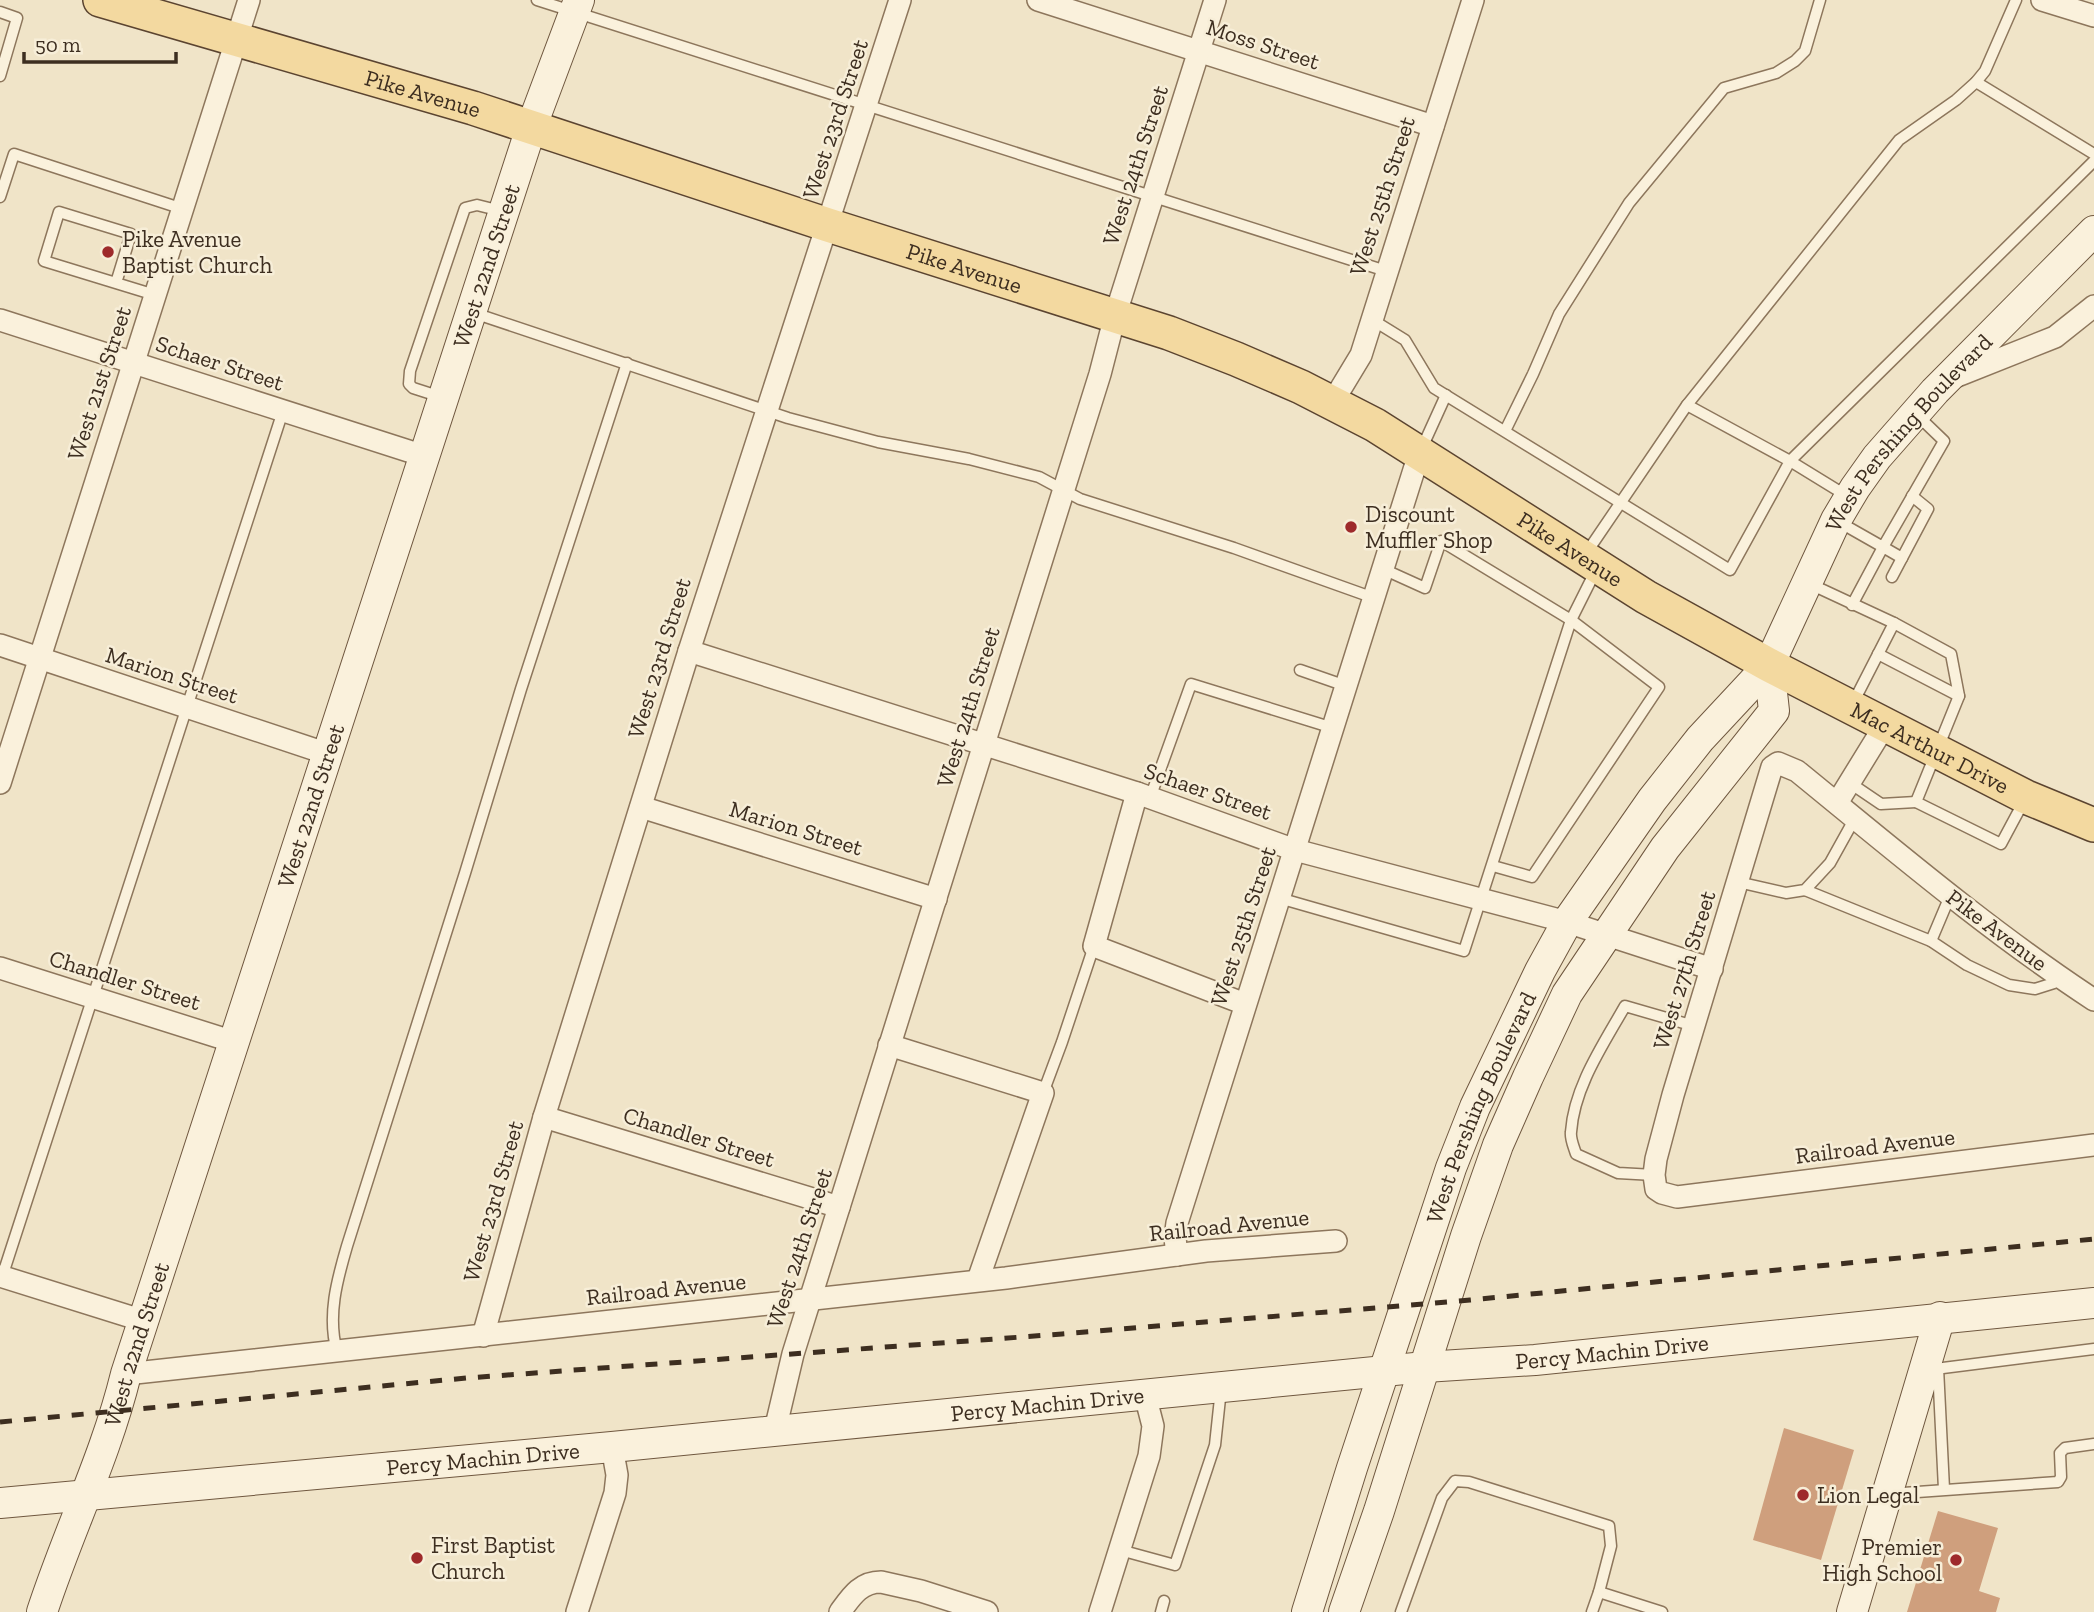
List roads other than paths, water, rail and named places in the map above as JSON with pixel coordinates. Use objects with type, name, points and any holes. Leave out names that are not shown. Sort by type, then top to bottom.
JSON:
[{"type":"main road","name":"Pike Avenue","points":[[100,0],[447,101],[1169,333],[1236,359],[1301,387],[1374,425],[1591,562],[1769,665]]},
{"type":"main road","name":"West 22nd Street","points":[[42,1612],[117,1410],[126,1374],[503,212],[577,6]]},
{"type":"main road","name":"West Pershing Boulevard","points":[[1307,1612],[1451,1168],[1475,1107],[1540,971],[1567,922],[1652,800],[1700,739],[1769,665],[1843,509],[1877,457],[1914,413],[2094,231]]},
{"type":"main road","name":"West Pershing Boulevard","points":[[1344,1612],[1498,1144],[1567,994],[1665,848],[1774,711],[1769,665]]},
{"type":"main road","name":"Mac Arthur Drive","points":[[1769,665],[2026,797],[2094,825]]},
{"type":"main road","name":"Percy Machin Drive","points":[[0,1503],[1221,1389],[1425,1367],[1535,1360],[2094,1303]]},
{"type":"main road","points":[[1852,1612],[1888,1494],[1931,1369],[1940,1317]]},
{"type":"street","name":"West 21st Street","points":[[0,783],[249,0]]},
{"type":"street","name":"West 23rd Street","points":[[483,1336],[544,1117],[689,651],[900,0]]},
{"type":"street","name":"Moss Street","points":[[1038,0],[1433,126]]},
{"type":"street","name":"West 24th Street","points":[[775,1430],[793,1354],[1215,0]]},
{"type":"street","name":"West 25th Street","points":[[1332,403],[1360,355],[1473,0]]},
{"type":"street","points":[[2053,1],[2094,16]]},
{"type":"street","points":[[1948,379],[2055,337],[2094,306]]},
{"type":"street","name":"Schaer Street","points":[[0,320],[424,456]]},
{"type":"street","name":"West 25th Street","points":[[1177,1255],[1177,1223],[1419,454]]},
{"type":"street","name":"Marion Street","points":[[0,645],[328,754]]},
{"type":"street","name":"Schaer Street","points":[[689,651],[1143,796],[1295,850],[1567,922],[1712,969]]},
{"type":"street","points":[[1837,803],[1885,725]]},
{"type":"street","name":"Pike Avenue","points":[[1778,763],[1797,771],[1950,896],[2094,1000]]},
{"type":"street","name":"West 27th Street","points":[[1658,1184],[1673,1095],[1773,767],[1778,763]]},
{"type":"street","points":[[1143,796],[1094,946],[1245,1004]]},
{"type":"street","name":"Marion Street","points":[[641,807],[936,899]]},
{"type":"street","name":"Chandler Street","points":[[0,968],[234,1042]]},
{"type":"street","points":[[889,1045],[1043,1093],[978,1280]]},
{"type":"street","name":"Chandler Street","points":[[544,1117],[839,1208]]},
{"type":"street","name":"Railroad Avenue","points":[[1658,1184],[1677,1197],[1706,1195],[2094,1145]]},
{"type":"street","name":"Railroad Avenue","points":[[126,1374],[810,1300],[1177,1255],[1336,1241]]},
{"type":"street","points":[[1,1276],[144,1321]]},
{"type":"street","points":[[1100,1612],[1149,1456],[1153,1426],[1145,1395]]},
{"type":"street","points":[[577,1612],[615,1493],[617,1475],[611,1447]]},
{"type":"street","points":[[840,1612],[856,1591],[874,1582],[921,1591],[987,1612]]},
{"type":"lane","points":[[537,0],[577,6],[866,105],[1386,271]]},
{"type":"lane","points":[[1505,431],[1534,374],[1559,314],[1629,203],[1724,88],[1776,73],[1805,51],[1820,0]]},
{"type":"lane","points":[[1279,898],[1464,951],[1483,900],[1591,562],[1621,503],[1687,405],[1899,140],[1956,100],[1985,71],[2016,0]]},
{"type":"lane","points":[[0,12],[17,18],[0,76]]},
{"type":"lane","points":[[1976,82],[2094,154]]},
{"type":"lane","points":[[0,197],[14,154],[183,209]]},
{"type":"lane","points":[[1371,319],[1405,340],[1434,388],[1730,570],[1790,461],[2094,161]]},
{"type":"lane","points":[[443,398],[413,388],[409,384],[410,371],[465,208],[477,205],[503,212]]},
{"type":"lane","points":[[116,283],[131,234],[59,212],[44,261],[155,295]]},
{"type":"lane","points":[[471,312],[765,410],[878,442],[969,459],[1039,477],[1080,499],[1234,548],[1374,598]]},
{"type":"lane","points":[[337,1352],[333,1340],[333,1306],[346,1246],[466,873],[521,689],[627,363]]},
{"type":"lane","points":[[1419,454],[1446,395]]},
{"type":"lane","points":[[1687,405],[1790,461],[1883,547],[1902,558]]},
{"type":"lane","points":[[1,1276],[283,411]]},
{"type":"lane","points":[[1852,605],[1944,441],[1914,413]]},
{"type":"lane","points":[[1892,577],[1928,509],[1912,496]]},
{"type":"lane","points":[[1383,569],[1425,588],[1441,541],[1571,620],[1659,687],[1532,877],[1493,866]]},
{"type":"lane","points":[[1808,583],[1852,605],[1876,610],[1894,623],[1951,654],[1959,696],[1916,802]]},
{"type":"lane","points":[[1851,708],[1894,623]]},
{"type":"lane","points":[[1878,654],[1959,696]]},
{"type":"lane","points":[[1300,670],[1346,686]]},
{"type":"lane","points":[[1143,796],[1191,684],[1333,728]]},
{"type":"lane","points":[[1850,783],[1881,804],[1916,802],[2001,844],[2026,797]]},
{"type":"lane","points":[[1805,890],[1830,863],[1855,818]]},
{"type":"lane","points":[[1738,882],[1786,893],[1805,890],[1931,941],[1967,965],[2010,985],[2035,989],[2054,983],[2060,977]]},
{"type":"lane","points":[[1931,941],[1950,896]]},
{"type":"lane","points":[[1043,1093],[1094,946]]},
{"type":"lane","points":[[1658,1184],[1618,1173],[1576,1154],[1570,1135],[1579,1094],[1625,1006],[1694,1026]]},
{"type":"lane","points":[[1944,1489],[1931,1369],[2094,1349]]},
{"type":"lane","points":[[1120,1550],[1175,1565],[1215,1445],[1221,1389]]},
{"type":"lane","points":[[1888,1494],[2058,1482],[2061,1477],[2060,1453],[2065,1448],[2094,1444]]},
{"type":"lane","points":[[1401,1612],[1442,1497],[1455,1482],[1469,1482],[1609,1526],[1611,1546],[1592,1612]]},
{"type":"lane","points":[[1599,1592],[1662,1612]]},
{"type":"railway","points":[[0,1422],[467,1378],[1062,1334],[1470,1300],[2094,1239]]},
{"type":"place","name":"Pike Avenue Baptist Church","points":[[108,252]]},
{"type":"place","name":"Discount Muffler Shop","points":[[1351,527]]},
{"type":"place","name":"Lion Legal","points":[[1803,1495]]},
{"type":"place","name":"First Baptist Church","points":[[417,1558]]},
{"type":"place","name":"Premier High School","points":[[1956,1560]]}]
